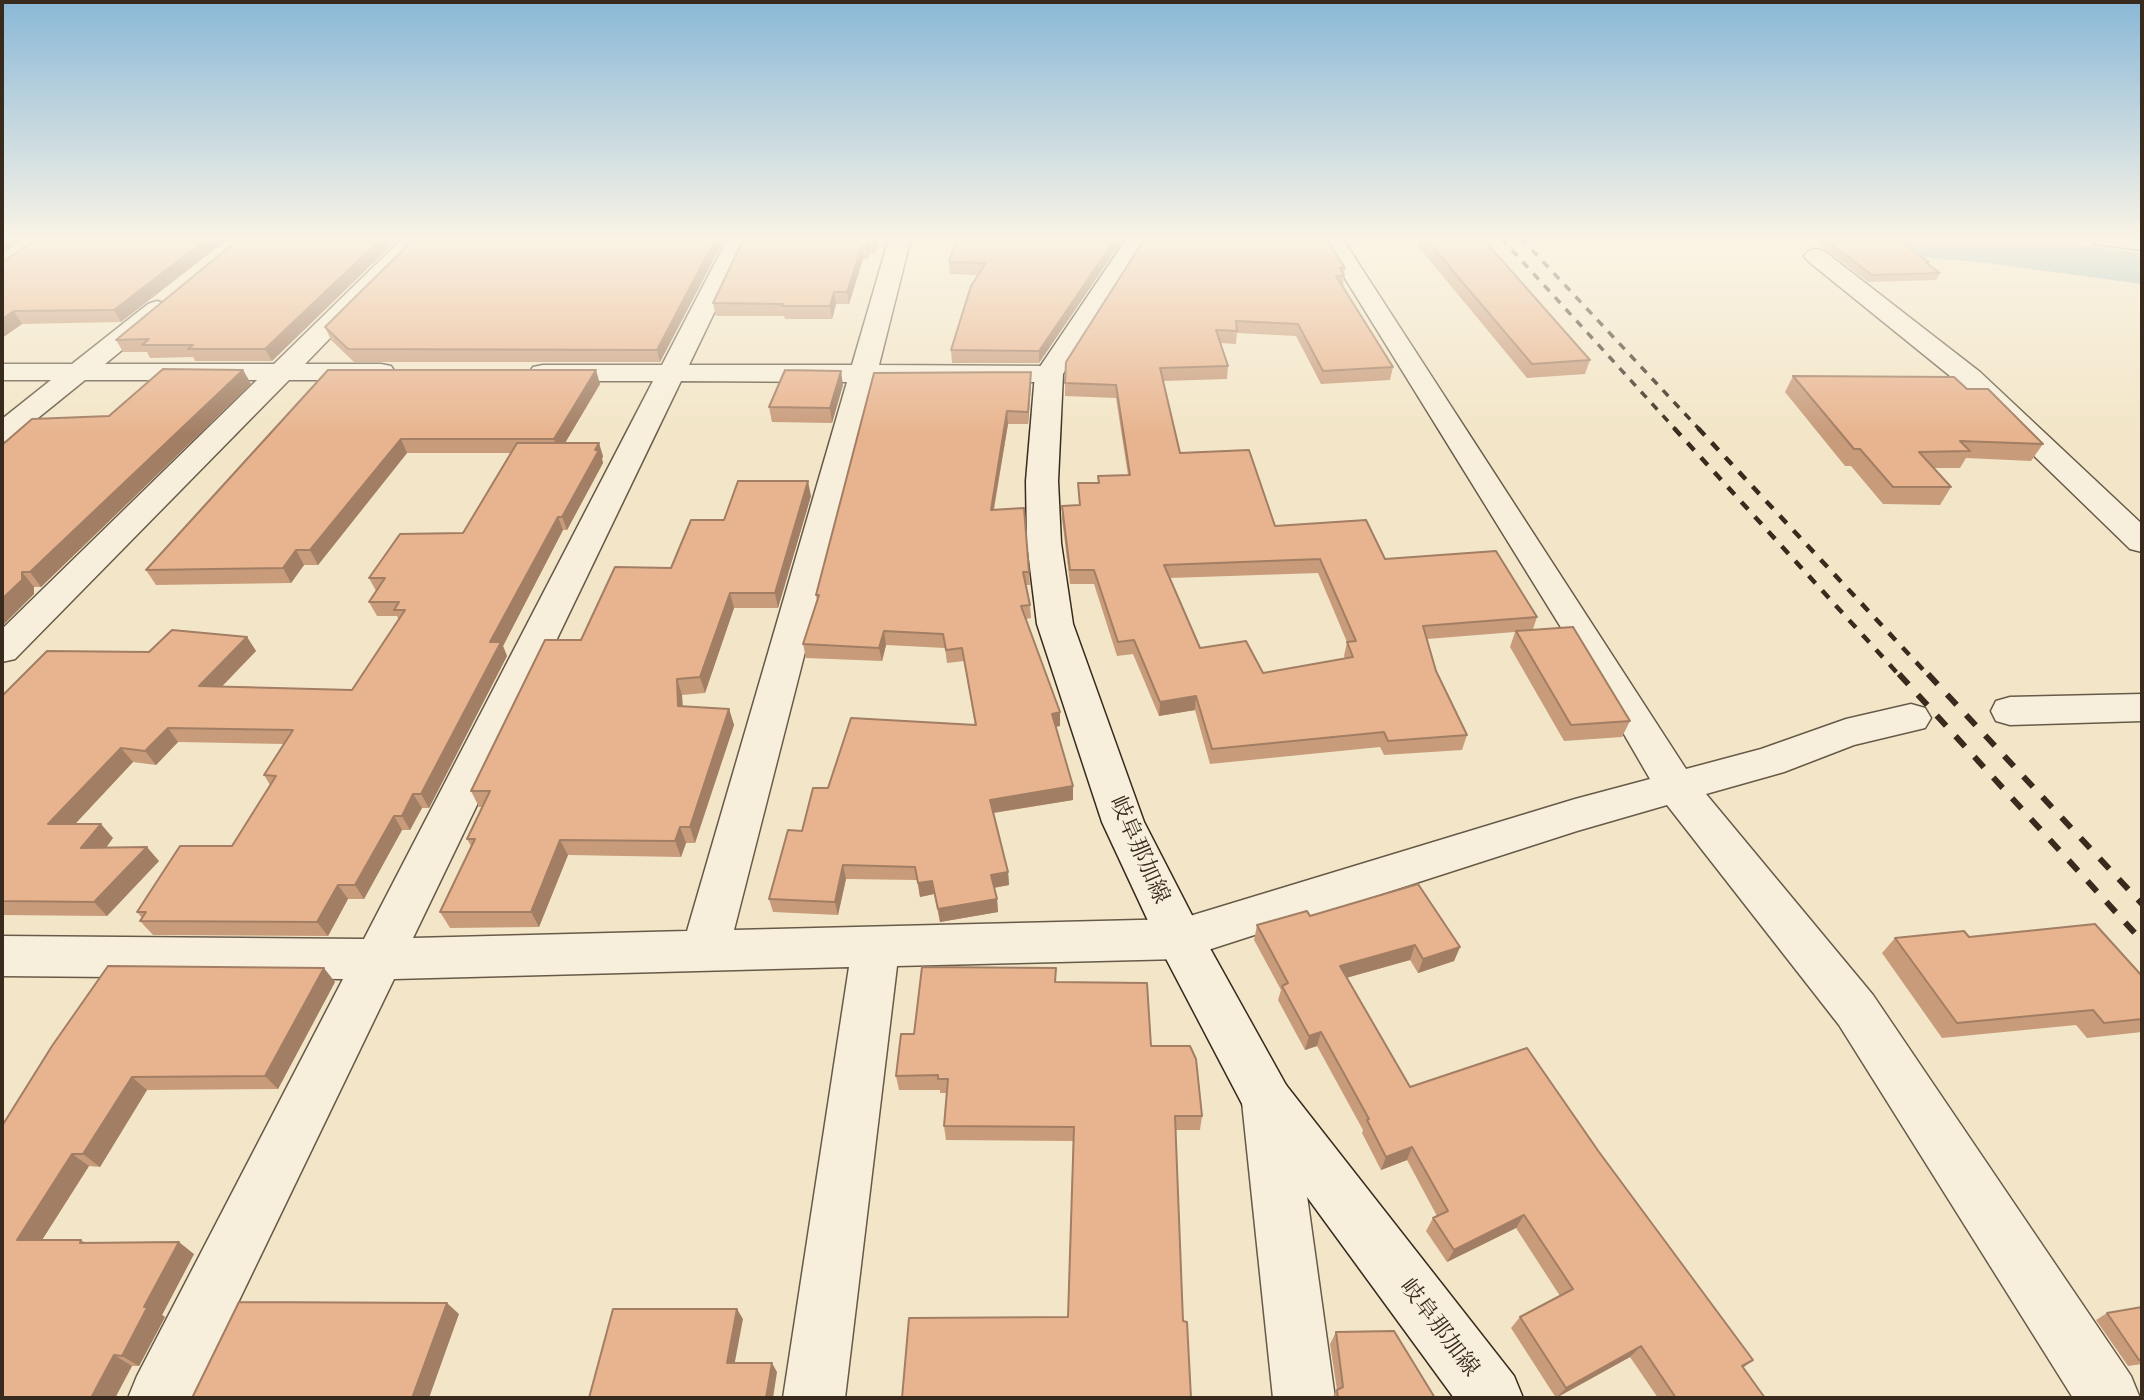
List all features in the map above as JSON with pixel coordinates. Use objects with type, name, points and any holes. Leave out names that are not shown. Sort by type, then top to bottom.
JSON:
[{"type":"street","points":[[2,433],[164,303]]},
{"type":"street","points":[[2,650],[350,303]]},
{"type":"street","points":[[159,1398],[706,303]]},
{"type":"street","points":[[705,951],[882,303]]},
{"type":"street","name":"岐阜那加線","points":[[1095,303],[1049,374],[1042,481],[1044,543],[1055,624],[1123,822],[1180,939],[1268,1102],[1492,1398]]},
{"type":"street","points":[[1373,303],[1597,655],[1676,787],[1856,1010],[2109,1398]]},
{"type":"street","points":[[1876,303],[1970,378],[2142,542]]},
{"type":"street","points":[[2,372],[408,372]]},
{"type":"street","points":[[520,373],[1049,374]]},
{"type":"street","points":[[2010,711],[2142,707]]},
{"type":"street","points":[[2,956],[379,959],[1180,939],[1575,815],[1770,761],[1846,733],[1911,718]]},
{"type":"street","points":[[814,1398],[876,946]]},
{"type":"street","points":[[1268,1102],[1304,1398]]},
{"type":"building","points":[[2,303],[123,303],[114,310],[14,311],[2,319]]},
{"type":"building","points":[[161,303],[313,303],[265,349],[188,349],[193,345],[142,345],[149,339],[116,340]]},
{"type":"building","points":[[349,303],[682,303],[657,350],[348,349],[325,327]]},
{"type":"building","points":[[736,303],[831,303],[830,306],[782,306],[783,304]]},
{"type":"building","points":[[966,303],[1071,303],[1039,351],[951,350]]},
{"type":"building","points":[[1103,303],[1353,303],[1393,367],[1323,371],[1298,324],[1236,321],[1237,331],[1216,330],[1228,366],[1160,368],[1180,453],[1249,450],[1275,526],[1366,520],[1385,559],[1496,551],[1537,617],[1423,626],[1436,671],[1467,735],[1388,741],[1384,732],[1212,749],[1196,696],[1160,702],[1134,640],[1118,642],[1094,570],[1070,570],[1062,506],[1080,505],[1078,483],[1099,483],[1098,476],[1130,475],[1116,385],[1065,383],[1066,362]],"holes":[[[1320,559],[1356,641],[1347,642],[1353,657],[1263,673],[1246,641],[1200,648],[1164,565]]]},
{"type":"building","points":[[1480,303],[1540,303],[1590,360],[1532,364]]},
{"type":"building","points":[[163,369],[243,370],[30,572],[22,572],[22,580],[2,599],[2,445],[32,419],[109,416]]},
{"type":"building","points":[[328,370],[596,370],[554,439],[401,439],[310,550],[296,550],[283,568],[146,570]]},
{"type":"building","points":[[785,370],[841,371],[830,408],[769,407]]},
{"type":"building","points":[[1031,372],[1028,412],[1007,411],[991,510],[1024,508],[1029,572],[1023,572],[1030,605],[1021,606],[1060,712],[1052,714],[1073,786],[990,800],[1008,872],[991,875],[997,899],[938,909],[932,881],[918,883],[915,867],[843,865],[835,902],[769,899],[788,830],[802,831],[813,788],[828,788],[851,718],[976,725],[962,648],[946,650],[943,634],[884,631],[879,648],[803,644],[819,595],[816,595],[874,373]]},
{"type":"building","points":[[1793,376],[1954,377],[1967,389],[1988,389],[2043,444],[1960,441],[1970,451],[1919,452],[1951,487],[1893,487],[1860,449],[1854,449]]},
{"type":"building","points":[[517,443],[599,443],[595,450],[599,450],[562,517],[558,517],[490,642],[501,642],[421,794],[413,794],[402,816],[394,816],[355,885],[338,885],[317,922],[140,921],[146,912],[137,912],[180,846],[232,846],[276,776],[264,775],[293,730],[168,728],[145,751],[121,748],[48,824],[101,824],[81,848],[147,847],[94,902],[2,901],[2,696],[47,651],[149,652],[172,630],[247,637],[199,686],[352,690],[405,610],[394,610],[399,602],[369,602],[385,578],[369,578],[400,534],[463,533]]},
{"type":"building","points":[[738,481],[808,481],[775,593],[730,593],[700,677],[677,679],[678,706],[729,709],[690,827],[680,827],[675,841],[560,840],[531,912],[440,912],[475,839],[467,839],[490,791],[471,791],[545,640],[581,640],[615,567],[671,568],[691,520],[724,520]]},
{"type":"building","points":[[1573,627],[1630,721],[1571,725],[1516,631]]},
{"type":"building","points":[[1418,884],[1460,947],[1423,959],[1415,945],[1340,966],[1410,1087],[1527,1048],[1599,1152],[1753,1360],[1742,1366],[1765,1398],[1676,1398],[1641,1346],[1566,1388],[1520,1317],[1573,1289],[1524,1215],[1454,1250],[1433,1218],[1448,1211],[1412,1147],[1386,1157],[1367,1120],[1369,1119],[1321,1032],[1309,1036],[1282,986],[1288,983],[1257,925],[1307,911],[1310,916]]},
{"type":"building","points":[[2095,924],[2142,976],[2142,1019],[2104,1023],[2093,1010],[1957,1023],[1895,938],[1964,931],[1969,937]]},
{"type":"building","points":[[108,966],[324,968],[265,1076],[132,1077],[83,1154],[72,1154],[17,1240],[81,1240],[80,1243],[179,1242],[144,1307],[148,1306],[122,1356],[114,1355],[91,1398],[2,1398],[2,1126],[52,1046]]},
{"type":"building","points":[[922,967],[1056,968],[1055,982],[1147,983],[1151,1046],[1190,1046],[1196,1059],[1202,1116],[1175,1116],[1183,1321],[1187,1322],[1191,1398],[902,1398],[909,1318],[1068,1317],[1074,1127],[944,1126],[948,1079],[938,1079],[938,1075],[896,1076],[901,1034],[914,1034]]},
{"type":"building","points":[[239,1302],[447,1303],[412,1398],[192,1398]]},
{"type":"building","points":[[2142,1307],[2142,1360],[2139,1360],[2107,1313]]},
{"type":"building","points":[[613,1309],[737,1309],[727,1363],[772,1363],[766,1398],[589,1398]]},
{"type":"building","points":[[1394,1331],[1435,1398],[1338,1398],[1337,1390],[1343,1387],[1336,1332]]},
{"type":"railway","points":[[1561,303],[1676,430]]},
{"type":"railway","points":[[1582,303],[1700,430]]},
{"type":"railway","points":[[1674,428],[1900,676]]},
{"type":"railway","points":[[1698,428],[1929,676]]},
{"type":"railway","points":[[1899,674],[2142,941]]},
{"type":"railway","points":[[1928,674],[2142,904]]}]
